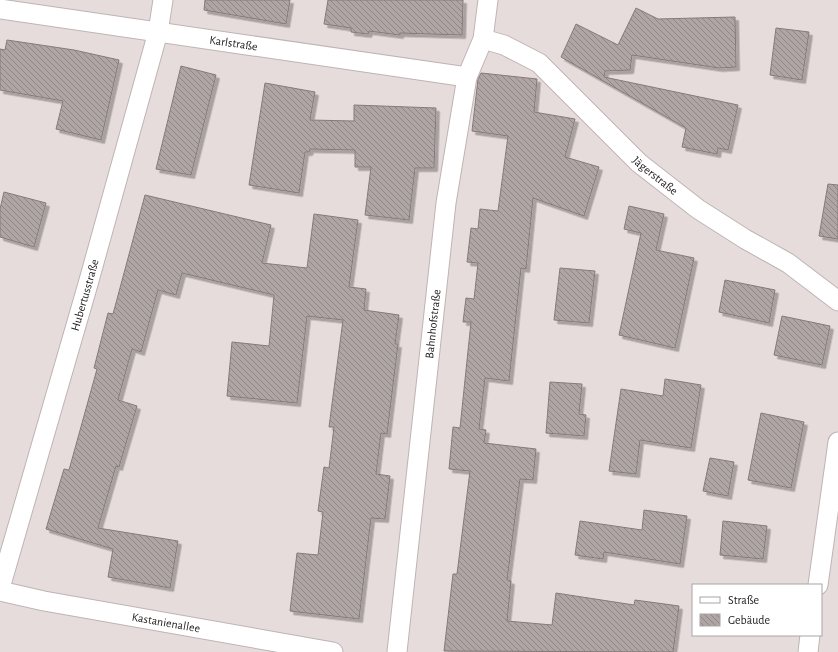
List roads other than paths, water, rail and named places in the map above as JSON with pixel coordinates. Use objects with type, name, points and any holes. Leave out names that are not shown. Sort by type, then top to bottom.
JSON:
[{"type":"street","name":"Hubertusstraße","points":[[0,590],[88,284],[158,32],[163,0]]},
{"type":"street","name":"Bahnhofstraße","points":[[397,652],[442,232],[467,77],[483,39],[488,0]]},
{"type":"street","name":"Karlstraße","points":[[0,8],[467,77]]},
{"type":"street","name":"Jägerstraße","points":[[483,39],[504,45],[540,63],[639,163],[698,209],[745,239],[788,263],[838,301]]},
{"type":"street","points":[[818,584],[838,442]]},
{"type":"street","name":"Kastanienallee","points":[[0,590],[44,602],[333,652]]},
{"type":"street","points":[[808,652],[810,636]]}]
